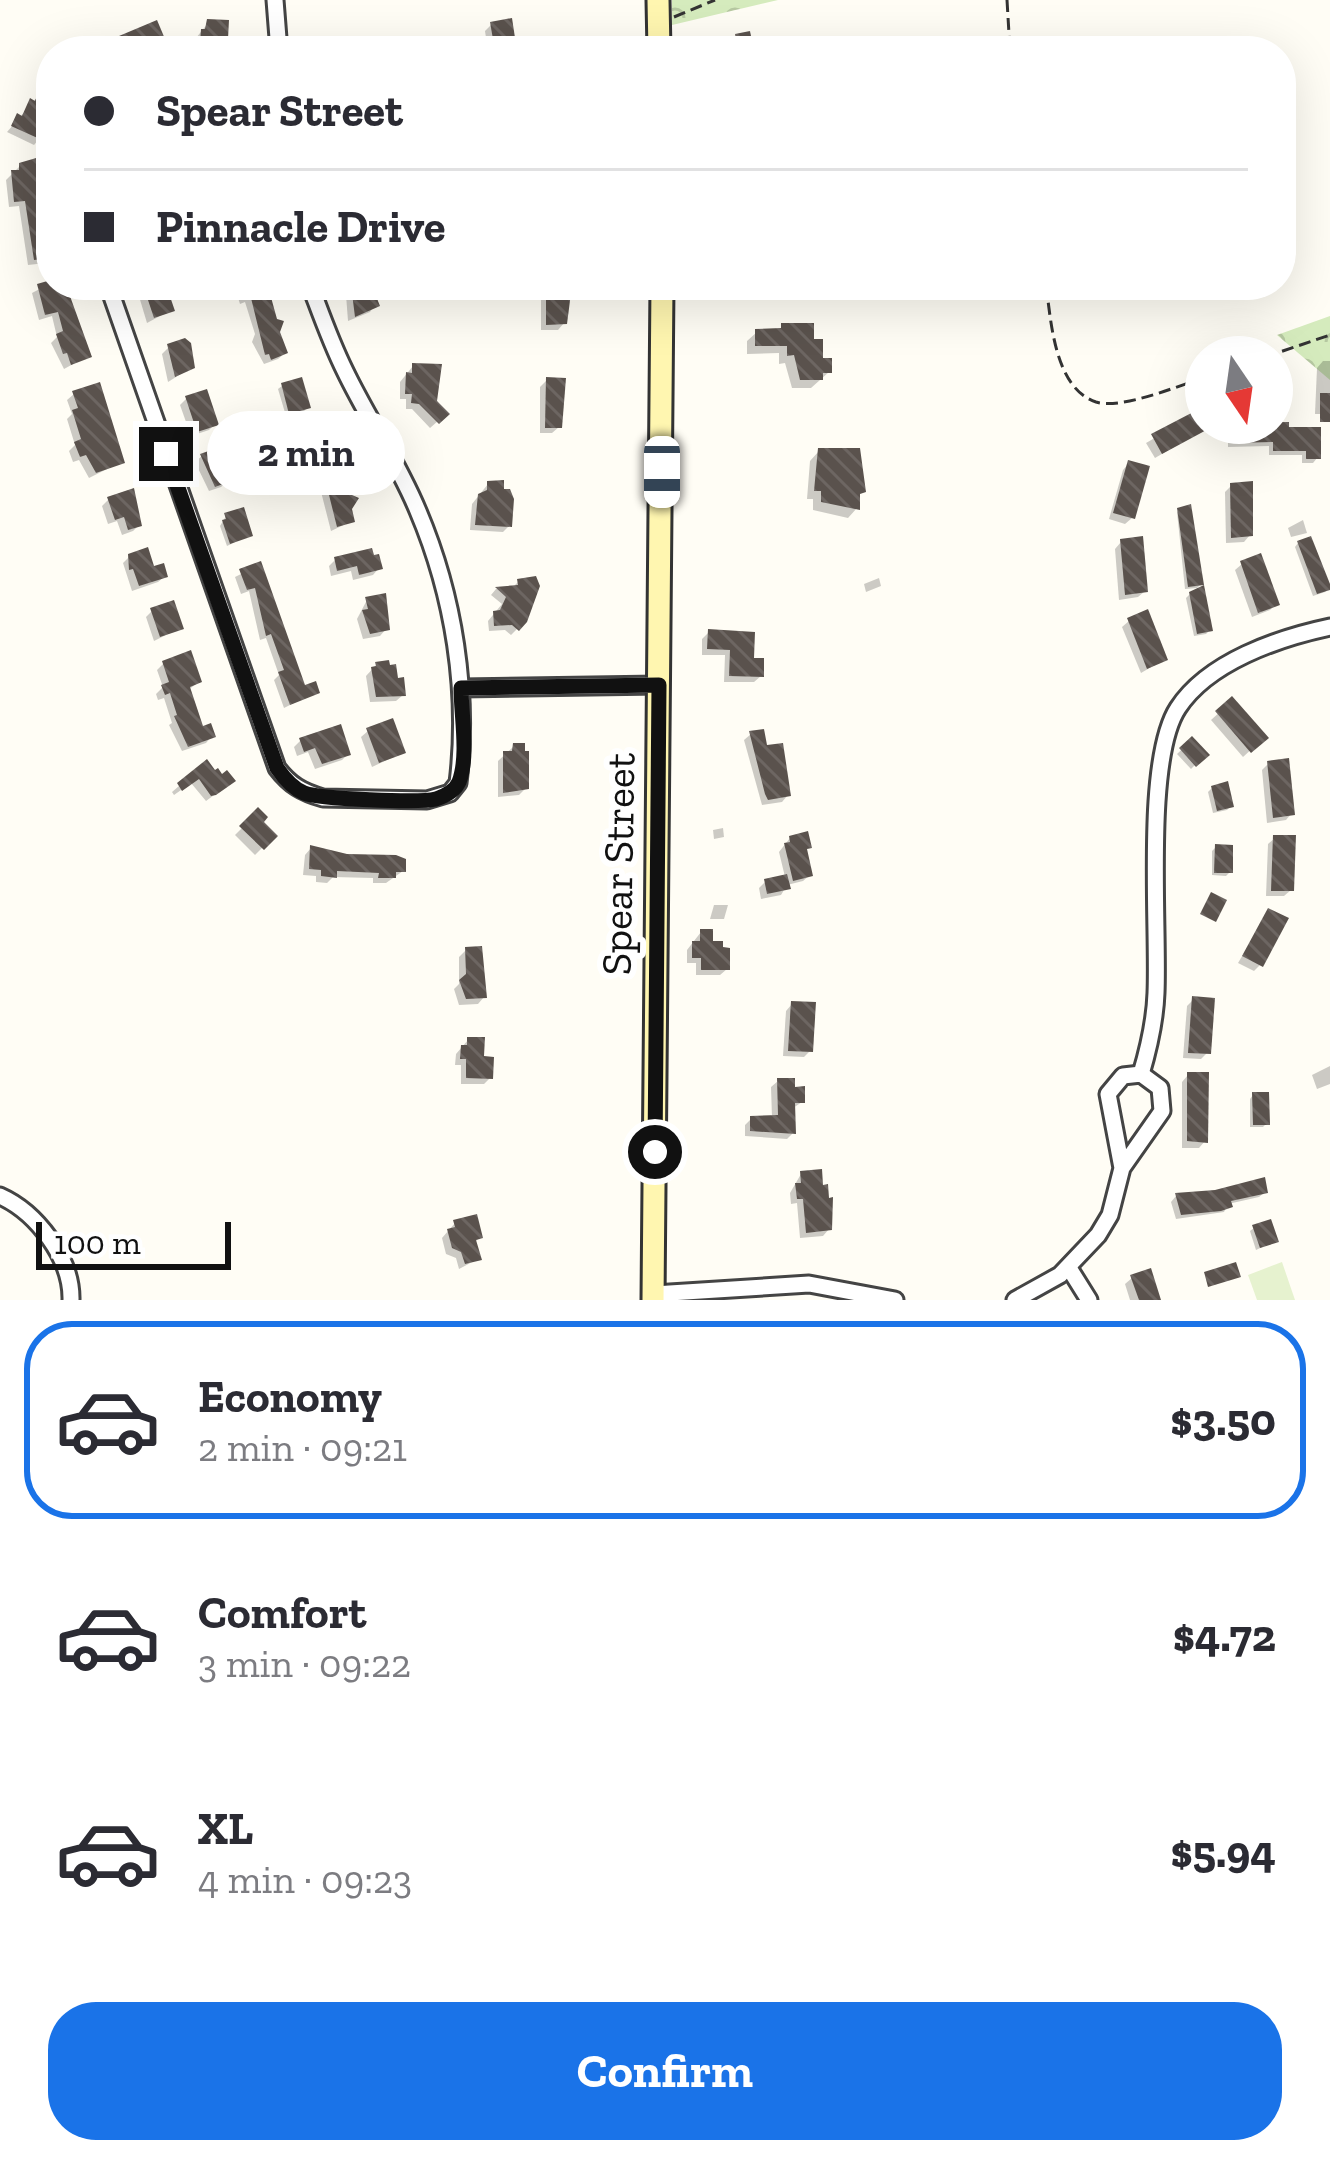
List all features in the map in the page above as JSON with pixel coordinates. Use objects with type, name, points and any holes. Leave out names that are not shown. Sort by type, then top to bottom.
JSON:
[{"type":"main road","points":[[658,0],[659,36]]},
{"type":"main road","name":"Spear Street","points":[[654,1297],[662,300]]},
{"type":"street","points":[[275,0],[277,36]]},
{"type":"street","points":[[113,300],[277,768],[304,793],[322,798],[427,800],[450,793],[458,783],[462,755],[461,688],[448,607],[434,549],[417,506],[344,370],[316,300]]},
{"type":"street","points":[[1141,1074],[1156,995],[1158,795],[1169,724],[1190,694],[1218,670],[1301,634],[1330,627]]},
{"type":"street","points":[[461,688],[659,685]]},
{"type":"street","points":[[1015,1300],[1046,1286],[1069,1268],[1105,1226],[1122,1168],[1163,1105],[1160,1088],[1141,1074],[1118,1079],[1108,1094],[1122,1168]]},
{"type":"street","points":[[0,1196],[21,1206],[49,1240],[66,1275],[71,1300]]},
{"type":"street","points":[[1069,1268],[1089,1300]]},
{"type":"street","points":[[654,1297],[809,1284],[895,1300]]},
{"type":"path","points":[[674,17],[715,0]]},
{"type":"path","points":[[1007,0],[1009,36]]},
{"type":"path","points":[[1048,300],[1052,333],[1070,382],[1095,402],[1124,402],[1185,383]]},
{"type":"path","points":[[1293,348],[1330,335]]},
{"type":"green space","points":[[672,0],[778,0],[672,25]]},
{"type":"green space","points":[[1330,316],[1330,380],[1293,349],[1293,336],[1277,335]]},
{"type":"green space","points":[[1282,1262],[1295,1300],[1257,1300],[1248,1275]]},
{"type":"building","points":[[512,18],[515,36],[492,36],[490,22]]},
{"type":"building","points":[[207,19],[229,20],[228,36],[201,36]]},
{"type":"building","points":[[157,20],[164,36],[119,36]]},
{"type":"building","points":[[30,98],[35,101],[36,137],[11,126]]},
{"type":"building","points":[[36,158],[36,260],[25,201],[14,202],[11,170],[19,170],[19,163]]},
{"type":"building","points":[[41,300],[71,300],[92,357],[71,365],[56,334],[63,331],[58,312],[45,315]]},
{"type":"building","points":[[148,300],[171,300],[175,311],[154,318]]},
{"type":"building","points":[[251,300],[272,300],[277,319],[284,321],[280,332],[288,353],[271,360],[265,355]]},
{"type":"building","points":[[353,300],[378,300],[380,306],[355,317]]},
{"type":"building","points":[[546,300],[570,300],[567,324],[546,325]]},
{"type":"building","points":[[781,323],[814,323],[814,339],[823,339],[823,358],[832,358],[832,373],[823,373],[823,380],[800,380],[787,346],[755,346],[755,329],[781,328]]},
{"type":"building","points":[[185,338],[191,343],[195,368],[175,377],[167,344]]},
{"type":"building","points":[[412,363],[442,364],[437,401],[450,414],[439,424],[419,404],[411,403],[412,394],[405,394],[406,372],[412,373]]},
{"type":"building","points":[[302,377],[311,408],[289,414],[281,383]]},
{"type":"building","points":[[546,377],[566,378],[562,428],[545,428]]},
{"type":"building","points":[[100,382],[125,463],[96,473],[86,455],[80,457],[74,442],[81,439],[72,391]]},
{"type":"building","points":[[207,389],[219,425],[197,432],[185,396]]},
{"type":"building","points":[[1320,393],[1330,393],[1330,422],[1320,422]]},
{"type":"building","points":[[1185,416],[1185,442],[1162,454],[1151,434]]},
{"type":"building","points":[[1293,427],[1321,427],[1321,459],[1306,459],[1306,451],[1273,451],[1273,444],[1293,444]]},
{"type":"building","points":[[323,434],[335,484],[349,484],[352,495],[359,498],[352,509],[355,522],[337,527],[323,471],[307,471],[302,437]]},
{"type":"building","points":[[220,447],[223,456],[233,453],[236,465],[227,468],[231,481],[215,487],[200,454]]},
{"type":"building","points":[[818,448],[860,448],[866,492],[860,494],[860,510],[821,502],[821,491],[814,491]]},
{"type":"building","points":[[1128,460],[1150,466],[1135,519],[1113,513]]},
{"type":"building","points":[[504,480],[504,489],[510,489],[514,499],[512,527],[475,525],[478,494],[487,490],[487,481]]},
{"type":"building","points":[[1253,481],[1253,536],[1231,538],[1230,483]]},
{"type":"building","points":[[134,488],[142,526],[128,530],[124,517],[115,520],[107,497]]},
{"type":"building","points":[[1191,504],[1204,585],[1188,587],[1177,508]]},
{"type":"building","points":[[244,507],[253,536],[230,544],[224,513]]},
{"type":"building","points":[[1143,536],[1148,592],[1125,595],[1120,539]]},
{"type":"building","points":[[1311,536],[1330,584],[1330,590],[1317,594],[1297,541]]},
{"type":"building","points":[[148,547],[154,566],[164,563],[168,577],[139,586],[133,569],[129,570],[128,554]]},
{"type":"building","points":[[372,548],[383,569],[359,575],[357,566],[337,571],[334,557]]},
{"type":"building","points":[[1261,553],[1280,605],[1258,613],[1240,561]]},
{"type":"building","points":[[261,561],[305,685],[316,681],[320,693],[290,705],[278,672],[284,670],[271,634],[266,636],[255,588],[247,590],[239,569]]},
{"type":"building","points":[[536,576],[540,586],[527,622],[519,631],[512,625],[494,626],[493,611],[500,610],[506,597],[495,587],[518,585],[517,579]]},
{"type":"building","points":[[1204,585],[1213,631],[1197,634],[1189,592]]},
{"type":"building","points":[[386,593],[390,630],[370,634],[362,610],[368,609],[365,597]]},
{"type":"building","points":[[174,600],[184,629],[160,637],[150,608]]},
{"type":"building","points":[[1148,609],[1168,660],[1147,669],[1127,618]]},
{"type":"building","points":[[708,629],[755,632],[754,658],[764,658],[764,677],[729,676],[730,650],[707,649]]},
{"type":"building","points":[[191,650],[202,682],[190,687],[203,726],[211,723],[216,737],[188,747],[170,693],[165,695],[161,685],[169,682],[162,661]]},
{"type":"building","points":[[389,660],[390,665],[396,664],[398,678],[404,677],[406,696],[376,697],[371,667]]},
{"type":"building","points":[[1232,696],[1269,738],[1251,753],[1215,711]]},
{"type":"building","points":[[393,718],[406,753],[379,763],[366,728]]},
{"type":"building","points":[[341,724],[351,755],[322,764],[315,748],[304,752],[299,738]]},
{"type":"building","points":[[764,729],[767,745],[783,743],[791,796],[768,800],[765,794],[749,731]]},
{"type":"building","points":[[1192,736],[1210,755],[1196,767],[1179,748]]},
{"type":"building","points":[[513,743],[525,743],[529,751],[529,789],[503,793],[503,751],[512,751]]},
{"type":"building","points":[[1289,758],[1295,815],[1273,818],[1267,761]]},
{"type":"building","points":[[207,759],[215,770],[222,774],[227,770],[236,781],[211,796],[199,779],[182,791],[177,783]]},
{"type":"building","points":[[1228,781],[1234,807],[1217,811],[1211,786]]},
{"type":"building","points":[[258,807],[278,836],[264,850],[239,826]]},
{"type":"building","points":[[808,831],[813,876],[793,881],[784,843],[790,842],[789,836]]},
{"type":"building","points":[[1273,835],[1296,835],[1294,891],[1271,891]]},
{"type":"building","points":[[1215,844],[1233,845],[1233,873],[1214,873]]},
{"type":"building","points":[[310,845],[347,854],[396,855],[406,859],[406,872],[396,872],[396,878],[337,871],[337,878],[321,876],[321,870],[309,869]]},
{"type":"building","points":[[787,874],[791,889],[767,894],[764,879]]},
{"type":"building","points":[[1211,892],[1227,900],[1216,922],[1200,914]]},
{"type":"building","points":[[1268,908],[1289,918],[1263,967],[1242,956]]},
{"type":"building","points":[[700,929],[713,929],[713,941],[723,941],[723,947],[730,948],[730,970],[701,970],[701,958],[692,958],[692,941],[700,941]]},
{"type":"building","points":[[482,946],[487,998],[466,999],[459,980],[466,974],[465,947]]},
{"type":"building","points":[[1192,996],[1215,998],[1211,1054],[1188,1053]]},
{"type":"building","points":[[791,1001],[816,1002],[813,1052],[788,1051]]},
{"type":"building","points":[[467,1037],[485,1037],[484,1056],[494,1057],[493,1079],[466,1078],[466,1059],[460,1059]]},
{"type":"building","points":[[1187,1072],[1209,1072],[1208,1143],[1187,1141]]},
{"type":"building","points":[[777,1078],[795,1078],[795,1087],[805,1086],[805,1103],[795,1103],[796,1134],[750,1131],[750,1116],[778,1115]]},
{"type":"building","points":[[1252,1092],[1269,1092],[1270,1125],[1253,1125]]},
{"type":"building","points":[[822,1169],[823,1185],[828,1184],[829,1198],[833,1197],[832,1230],[806,1233],[803,1199],[797,1199],[795,1183],[801,1183],[800,1171]]},
{"type":"building","points":[[1265,1177],[1268,1193],[1231,1201],[1233,1207],[1221,1211],[1181,1215],[1175,1193],[1215,1190]]},
{"type":"building","points":[[477,1214],[483,1238],[476,1240],[482,1260],[465,1264],[461,1252],[452,1248],[447,1229],[455,1227],[453,1220]]},
{"type":"building","points":[[1271,1219],[1279,1242],[1260,1248],[1252,1225]]},
{"type":"building","points":[[1236,1262],[1241,1277],[1208,1287],[1204,1272]]},
{"type":"building","points":[[1151,1268],[1161,1300],[1139,1300],[1130,1275]]},
{"type":"route","points":[[166,454],[277,768],[304,793],[322,798],[427,800],[450,793],[458,783],[462,755],[461,688],[659,685],[655,1152]]}]
